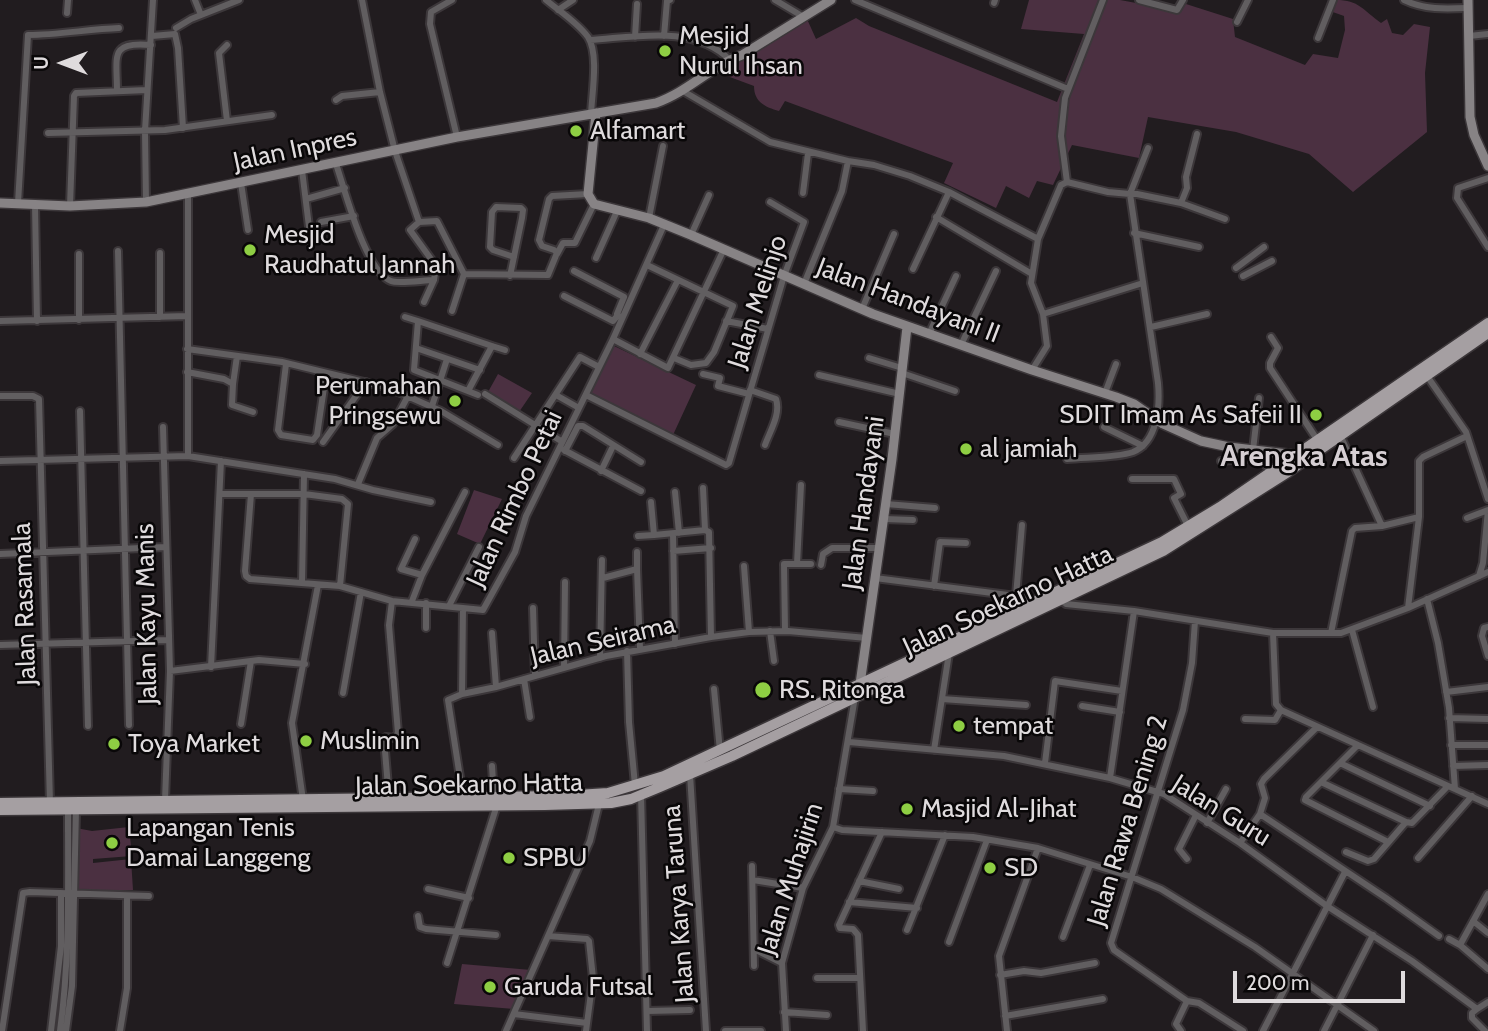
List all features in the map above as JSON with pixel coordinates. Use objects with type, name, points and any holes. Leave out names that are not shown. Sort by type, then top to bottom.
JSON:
[{"type":"main road","name":"Jalan Soekarno Hatta","points":[[0,810],[496,801],[599,804],[631,799],[638,790],[664,776],[855,697],[1163,551],[1268,485],[1340,435],[1488,323]]},
{"type":"main road","name":"Jalan Soekarno Hatta","points":[[0,803],[303,800],[340,803],[463,797],[496,801],[638,790],[690,774],[727,751],[860,684],[1189,528],[1318,440],[1427,376],[1488,333]]},
{"type":"street","points":[[67,13],[68,0]]},
{"type":"street","points":[[146,202],[145,131],[152,0]]},
{"type":"street","points":[[195,0],[201,15]]},
{"type":"street","points":[[176,29],[180,24],[223,3],[239,0]]},
{"type":"street","points":[[452,0],[431,12],[430,24],[457,137]]},
{"type":"street","points":[[464,274],[548,275],[563,243],[575,243],[594,204],[588,194],[594,64],[590,40],[572,20],[546,0]]},
{"type":"street","points":[[558,10],[573,0]]},
{"type":"street","points":[[664,36],[664,19],[667,1],[670,0]]},
{"type":"street","points":[[775,0],[802,16]]},
{"type":"street","name":"Jalan Inpres","points":[[0,203],[69,206],[146,202],[457,137],[656,103],[683,91],[831,0]]},
{"type":"street","points":[[855,0],[1068,89]]},
{"type":"street","points":[[1067,182],[1061,136],[1063,108],[1103,0]]},
{"type":"street","points":[[1139,0],[1177,9],[1183,0]]},
{"type":"street","points":[[1237,22],[1248,0]]},
{"type":"street","points":[[1318,38],[1324,17],[1333,0]]},
{"type":"street","points":[[1404,0],[1428,8],[1468,4],[1470,117],[1488,166]]},
{"type":"street","points":[[363,1],[380,92],[395,151],[419,222]]},
{"type":"street","points":[[635,37],[637,5]]},
{"type":"street","points":[[18,203],[28,35],[119,28]]},
{"type":"street","points":[[152,36],[175,34],[183,128]]},
{"type":"street","points":[[1469,36],[1488,34]]},
{"type":"street","points":[[590,40],[686,37],[720,50],[730,60]]},
{"type":"street","points":[[117,91],[117,58],[120,49],[127,44],[151,45]]},
{"type":"street","points":[[227,45],[219,53],[227,121]]},
{"type":"street","points":[[69,206],[71,132],[76,93],[147,90]]},
{"type":"street","points":[[683,91],[770,142],[848,162],[874,165],[948,192],[1038,239]]},
{"type":"street","points":[[336,100],[342,96],[380,92]]},
{"type":"street","points":[[48,132],[145,131],[272,115]]},
{"type":"street","points":[[1181,203],[1197,134]]},
{"type":"street","points":[[649,218],[663,146]]},
{"type":"street","points":[[1067,459],[1132,452],[1143,446],[1157,420],[1160,403],[1151,327],[1130,194],[1148,148]]},
{"type":"street","points":[[803,193],[808,153]]},
{"type":"street","points":[[804,284],[835,212],[848,162]]},
{"type":"street","points":[[337,163],[371,262],[378,271],[392,281],[434,280]]},
{"type":"street","points":[[302,170],[311,243]]},
{"type":"street","points":[[1488,178],[1458,188],[1457,198],[1488,247]]},
{"type":"street","points":[[1032,370],[1047,346],[1043,314],[1031,283],[1031,274],[1038,239],[1061,185],[1067,182],[1108,192],[1137,194],[1181,203],[1225,219]]},
{"type":"street","points":[[241,183],[248,230]]},
{"type":"street","points":[[306,199],[345,188]]},
{"type":"street","points":[[913,270],[948,192]]},
{"type":"street","points":[[188,194],[188,456]]},
{"type":"street","points":[[556,254],[554,250],[539,243],[549,199],[552,196],[588,194]]},
{"type":"street","points":[[691,235],[709,195]]},
{"type":"street","name":"Jalan Melinjo","points":[[586,395],[726,465],[729,463],[784,276],[804,222],[770,202]]},
{"type":"street","points":[[34,204],[37,321]]},
{"type":"street","name":"Jalan Handayani II","points":[[594,204],[649,218],[907,327],[1105,393],[1133,404],[1157,420],[1201,441],[1296,455]]},
{"type":"street","points":[[510,276],[514,257],[523,210],[496,207],[492,212],[490,247],[514,257]]},
{"type":"street","points":[[596,258],[617,211]]},
{"type":"street","points":[[321,222],[354,216]]},
{"type":"street","points":[[936,217],[1031,274]]},
{"type":"street","points":[[424,302],[434,280],[436,266],[410,230],[419,222],[437,221],[464,274],[452,311]]},
{"type":"street","name":"Jalan Rimbo Petai","points":[[251,494],[246,576],[250,579],[340,586],[392,601],[412,601],[479,611],[487,607],[515,552],[526,516],[562,447],[613,339],[620,315],[647,265],[664,225]]},
{"type":"street","points":[[1135,233],[1199,247]]},
{"type":"street","points":[[862,309],[894,234]]},
{"type":"street","points":[[1237,268],[1264,247]]},
{"type":"street","points":[[613,339],[668,368],[724,249]]},
{"type":"street","points":[[118,251],[129,725]]},
{"type":"street","points":[[160,253],[160,317]]},
{"type":"street","points":[[79,254],[79,320]]},
{"type":"street","points":[[1243,276],[1272,261]]},
{"type":"street","points":[[647,265],[733,306],[714,352],[706,363],[691,365],[674,358]]},
{"type":"street","points":[[564,296],[613,321],[620,315],[624,297],[574,271]]},
{"type":"street","points":[[961,345],[996,271]]},
{"type":"street","points":[[929,334],[956,276]]},
{"type":"street","points":[[640,354],[678,280]]},
{"type":"street","points":[[1043,314],[1143,283]]},
{"type":"street","points":[[1151,327],[1207,314]]},
{"type":"street","points":[[0,321],[188,316]]},
{"type":"street","points":[[405,317],[505,350]]},
{"type":"street","points":[[418,321],[414,370],[482,395],[535,425],[562,447],[601,471],[641,491]]},
{"type":"street","points":[[726,321],[768,329]]},
{"type":"street","name":"Jalan Handayani","points":[[860,684],[886,504],[907,327]]},
{"type":"street","points":[[1271,337],[1279,348],[1270,368],[1318,440]]},
{"type":"street","points":[[468,391],[492,346]]},
{"type":"street","points":[[416,348],[480,370]]},
{"type":"street","points":[[187,349],[286,363],[389,388],[432,406],[498,445]]},
{"type":"street","points":[[237,356],[232,405],[253,412]]},
{"type":"street","points":[[514,458],[580,357],[599,367]]},
{"type":"street","points":[[869,358],[955,391]]},
{"type":"street","points":[[432,406],[447,359]]},
{"type":"street","points":[[286,363],[278,430],[281,435],[313,440],[317,435],[326,374]]},
{"type":"street","points":[[1105,393],[1116,364]]},
{"type":"street","points":[[187,372],[224,379],[233,384]]},
{"type":"street","points":[[703,374],[720,378],[718,386],[776,399],[778,411],[765,445]]},
{"type":"street","points":[[819,375],[900,394]]},
{"type":"street","points":[[1427,376],[1449,405],[1467,436],[1488,499]]},
{"type":"street","points":[[323,442],[366,382]]},
{"type":"street","points":[[555,395],[579,408]]},
{"type":"street","name":"Jalan Rasamala","points":[[0,396],[33,396],[39,399],[40,403],[50,803]]},
{"type":"street","points":[[358,484],[377,438],[393,424],[408,396]]},
{"type":"street","points":[[1253,450],[1259,398]]},
{"type":"street","points":[[80,411],[88,642],[88,726]]},
{"type":"street","points":[[839,422],[895,434]]},
{"type":"street","points":[[562,447],[578,426],[583,426],[641,462]]},
{"type":"street","name":"Jalan Kayu Manis","points":[[163,427],[170,671],[165,800]]},
{"type":"street","points":[[1104,427],[1143,446]]},
{"type":"street","points":[[1340,435],[1382,526]]},
{"type":"street","points":[[1408,608],[1419,517],[1419,461],[1467,436]]},
{"type":"street","points":[[601,471],[613,446]]},
{"type":"street","points":[[0,461],[188,456],[358,484],[373,490],[431,502]]},
{"type":"street","points":[[1221,461],[1254,458],[1262,460],[1270,473]]},
{"type":"street","points":[[211,667],[221,461]]},
{"type":"street","points":[[302,583],[304,474]]},
{"type":"street","points":[[1132,479],[1174,479],[1181,494],[1174,498],[1189,528]]},
{"type":"street","points":[[797,564],[801,485]]},
{"type":"street","points":[[703,488],[705,530]]},
{"type":"street","points":[[412,601],[422,575],[465,492]]},
{"type":"street","points":[[675,492],[675,644]]},
{"type":"street","points":[[220,494],[304,494],[342,499],[348,504],[340,586]]},
{"type":"street","points":[[651,502],[654,535]]},
{"type":"street","points":[[886,504],[935,508]]},
{"type":"street","points":[[1467,518],[1488,510],[1483,563],[1479,576]]},
{"type":"street","points":[[1331,633],[1351,534],[1355,528],[1382,526],[1419,517]]},
{"type":"street","points":[[884,519],[913,520]]},
{"type":"street","points":[[1016,596],[1022,525]]},
{"type":"street","points":[[638,536],[709,531],[711,637]]},
{"type":"street","points":[[415,539],[401,569],[422,575]]},
{"type":"street","points":[[934,586],[940,542],[966,543]]},
{"type":"street","points":[[0,554],[166,547]]},
{"type":"street","points":[[449,606],[479,547]]},
{"type":"street","points":[[673,551],[711,548]]},
{"type":"street","points":[[821,565],[823,554],[832,548],[880,548]]},
{"type":"street","points":[[637,552],[640,648]]},
{"type":"street","points":[[600,657],[602,560]]},
{"type":"street","points":[[785,631],[783,565],[811,564]]},
{"type":"street","points":[[744,566],[749,632]]},
{"type":"street","points":[[603,578],[637,569]]},
{"type":"street","points":[[1061,600],[1066,604],[1134,611],[1273,633],[1331,633],[1352,630],[1488,572]]},
{"type":"street","points":[[875,578],[1016,596],[1033,603]]},
{"type":"street","points":[[564,668],[565,582]]},
{"type":"street","points":[[303,800],[292,723],[318,585]]},
{"type":"street","points":[[343,693],[361,592]]},
{"type":"street","points":[[1321,782],[1406,822],[1412,822],[1451,787],[1453,766],[1446,692],[1427,599]]},
{"type":"street","points":[[388,799],[384,739],[394,738],[398,733],[390,625],[392,601]]},
{"type":"street","points":[[426,603],[426,628]]},
{"type":"street","points":[[463,608],[461,694],[448,700],[463,797]]},
{"type":"street","points":[[533,608],[535,676]]},
{"type":"street","points":[[1110,778],[1134,611]]},
{"type":"street","name":"Jalan Rawa Bening 2","points":[[1187,1002],[1111,947],[1182,710],[1192,663],[1195,621]]},
{"type":"street","points":[[1488,627],[1484,628],[1482,636],[1488,656]]},
{"type":"street","points":[[1352,630],[1373,707]]},
{"type":"street","points":[[770,631],[774,661]]},
{"type":"street","name":"Jalan Seirama","points":[[461,694],[496,687],[600,657],[711,637],[785,631],[867,638]]},
{"type":"street","points":[[492,633],[496,687]]},
{"type":"street","points":[[1273,633],[1276,704],[1281,710],[1488,804]]},
{"type":"street","points":[[0,645],[168,640]]},
{"type":"street","points":[[627,651],[629,722],[638,790],[647,1031]]},
{"type":"street","points":[[934,750],[949,653]]},
{"type":"street","points":[[241,724],[251,661]]},
{"type":"street","points":[[170,671],[251,661],[305,664]]},
{"type":"street","points":[[524,679],[530,717]]},
{"type":"street","points":[[1045,763],[1055,681],[1122,691]]},
{"type":"street","points":[[1446,692],[1488,687]]},
{"type":"street","points":[[714,689],[727,751]]},
{"type":"street","name":"Jalan Muhajirin","points":[[786,1031],[782,963],[803,888],[833,827],[855,697]]},
{"type":"street","points":[[942,699],[1026,705]]},
{"type":"street","points":[[1082,706],[1120,712]]},
{"type":"street","points":[[1245,719],[1275,720],[1281,710]]},
{"type":"street","points":[[1449,718],[1488,719]]},
{"type":"street","points":[[1240,843],[1260,814],[1265,798],[1261,784],[1264,779],[1317,727]]},
{"type":"street","name":"Jalan Guru","points":[[849,742],[1004,756],[1110,778],[1157,792],[1240,843],[1476,1009]]},
{"type":"street","points":[[1358,745],[1306,797],[1307,803],[1388,842]]},
{"type":"street","points":[[1451,745],[1488,745]]},
{"type":"street","points":[[1340,763],[1430,806]]},
{"type":"street","points":[[1453,766],[1488,765]]},
{"type":"street","points":[[447,963],[469,898],[496,801],[492,766]]},
{"type":"street","name":"Jalan Karya Taruna","points":[[690,774],[706,1031]]},
{"type":"street","points":[[839,789],[873,791]]},
{"type":"street","points":[[1206,823],[1226,789]]},
{"type":"street","points":[[1418,858],[1472,796]]},
{"type":"street","points":[[506,1031],[590,841],[599,804]]},
{"type":"street","points":[[60,1031],[66,987],[67,894],[72,810]]},
{"type":"street","points":[[1260,814],[1439,936]]},
{"type":"street","points":[[1187,859],[1179,849],[1196,815]]},
{"type":"street","points":[[1346,852],[1371,861],[1406,822]]},
{"type":"street","points":[[833,827],[839,830],[987,839],[1038,848],[1132,877],[1161,889],[1255,947],[1374,1031]]},
{"type":"street","points":[[863,1031],[858,934],[857,931],[840,928],[839,925],[882,832]]},
{"type":"street","points":[[907,930],[945,835]]},
{"type":"street","points":[[948,942],[987,839]]},
{"type":"street","points":[[1007,1031],[999,956],[1038,848]]},
{"type":"street","points":[[1063,937],[1090,864]]},
{"type":"street","points":[[752,866],[754,966]]},
{"type":"street","points":[[1263,1031],[1345,872]]},
{"type":"street","points":[[753,880],[803,888]]},
{"type":"street","points":[[859,881],[899,889]]},
{"type":"street","points":[[428,889],[469,898]]},
{"type":"street","points":[[2,1031],[23,893],[149,896]]},
{"type":"street","points":[[1460,945],[1488,894]]},
{"type":"street","points":[[120,1031],[127,988],[127,896]]},
{"type":"street","points":[[849,902],[917,908]]},
{"type":"street","points":[[418,916],[420,927],[426,929],[496,935]]},
{"type":"street","points":[[1473,921],[1488,933]]},
{"type":"street","points":[[514,1014],[587,1027],[593,978],[589,941],[548,936]]},
{"type":"street","points":[[1324,1031],[1373,936]]},
{"type":"street","points":[[1449,939],[1488,969]]},
{"type":"street","points":[[754,949],[782,963]]},
{"type":"street","points":[[51,1031],[58,985],[67,952]]},
{"type":"street","points":[[66,1031],[72,986],[67,952]]},
{"type":"street","points":[[1000,975],[1024,971],[1041,973],[1095,963]]},
{"type":"street","points":[[817,978],[860,978]]},
{"type":"street","points":[[58,985],[66,987]]},
{"type":"street","points":[[1005,1016],[1103,999]]},
{"type":"street","points":[[1170,1031],[1178,1028],[1187,1002],[1199,1003],[1243,1031]]},
{"type":"street","points":[[1485,1031],[1472,1018],[1476,1009],[1488,1002]]},
{"type":"street","points":[[647,1012],[690,1010]]},
{"type":"street","points":[[784,1012],[827,1015]]},
{"type":"street","points":[[726,1031],[761,1031]]},
{"type":"shaded area","points":[[1029,0],[1120,0],[1179,11],[1186,4],[1233,19],[1235,37],[1305,65],[1313,54],[1338,58],[1345,30],[1344,16],[1330,11],[1336,0],[1356,4],[1381,23],[1387,19],[1392,33],[1403,35],[1414,24],[1430,27],[1425,73],[1427,132],[1353,192],[1309,154],[1236,132],[1148,117],[1139,158],[1072,145],[1053,185],[1037,181],[1029,198],[1006,186],[996,208],[944,183],[953,163],[785,101],[779,111],[769,108],[758,100],[754,86],[719,73],[807,19],[816,39],[856,18],[869,26],[1057,102],[1084,34],[1021,29]]},
{"type":"shaded area","points":[[614,346],[696,385],[673,435],[591,393]]},
{"type":"shaded area","points":[[498,374],[532,393],[519,412],[488,392]]},
{"type":"shaded area","points":[[474,490],[502,499],[480,544],[457,534]]},
{"type":"shaded area","points":[[129,827],[132,856],[93,859],[93,863],[131,859],[133,890],[76,892],[76,828],[92,831]]},
{"type":"shaded area","name":"Garuda Futsal","points":[[462,964],[531,970],[514,1009],[454,1004]]},
{"type":"place","name":"Mesjid Nurul Ihsan","points":[[665,51]]},
{"type":"place","name":"Alfamart","points":[[576,131]]},
{"type":"place","name":"Mesjid Raudhatul Jannah","points":[[250,250]]},
{"type":"place","name":"Perumahan Pringsewu","points":[[455,401]]},
{"type":"place","name":"SDIT Imam As Safeii II","points":[[1316,415]]},
{"type":"place","name":"al jamiah","points":[[966,449]]},
{"type":"place","name":"RS. Ritonga","points":[[763,690]]},
{"type":"place","name":"tempat","points":[[959,726]]},
{"type":"place","name":"Muslimin","points":[[306,741]]},
{"type":"place","name":"Toya Market","points":[[114,744]]},
{"type":"place","name":"Masjid Al-Jihat","points":[[907,809]]},
{"type":"place","name":"Lapangan Tenis Damai Langgeng","points":[[112,843]]},
{"type":"place","name":"SPBU","points":[[509,858]]},
{"type":"place","name":"SD","points":[[990,868]]},
{"type":"place","name":"Garuda Futsal","points":[[490,987]]},
{"type":"district","name":"Arengka Atas","points":[[1304,457]]}]
